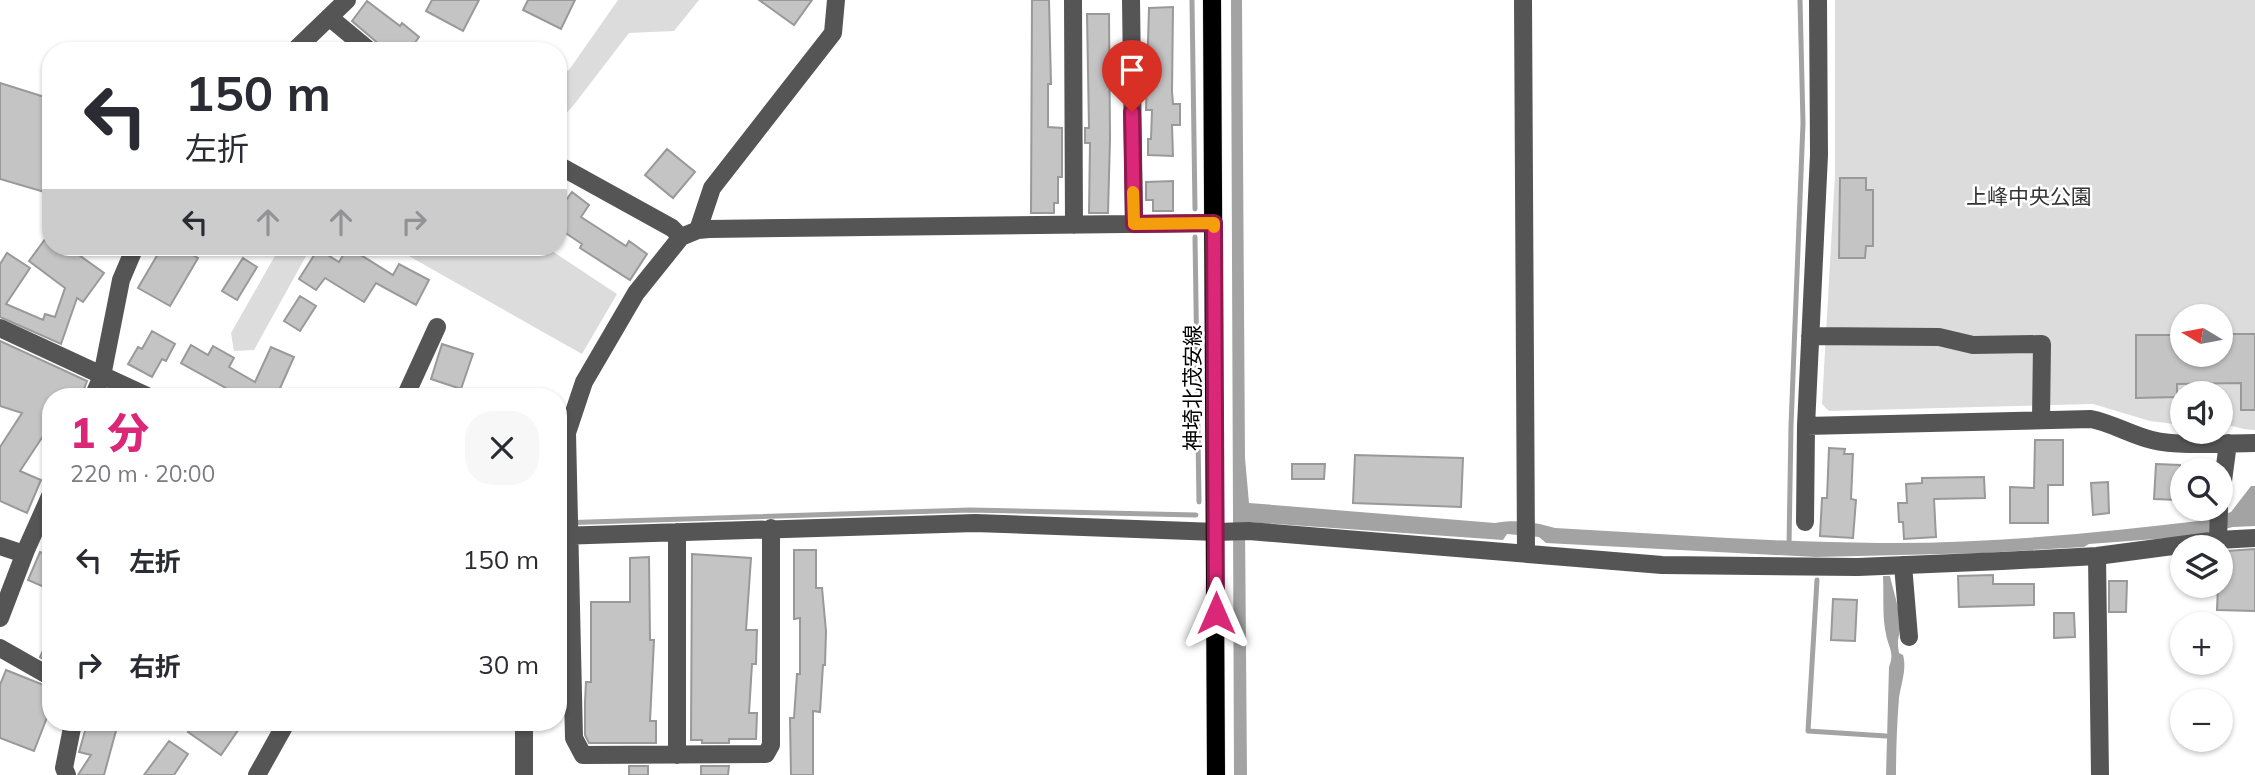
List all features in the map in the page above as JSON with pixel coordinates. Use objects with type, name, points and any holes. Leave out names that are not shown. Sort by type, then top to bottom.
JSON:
[{"type":"main road","name":"神埼北茂安線","points":[[1212,0],[1214,223],[1223,531],[1216,775]]},
{"type":"street","points":[[303,42],[347,0]]},
{"type":"street","points":[[698,230],[712,188],[833,33],[836,0]]},
{"type":"street","points":[[1073,0],[1074,225]]},
{"type":"street","points":[[1131,0],[1134,224]]},
{"type":"street","points":[[1523,0],[1526,553]]},
{"type":"street","points":[[1805,523],[1806,426],[1819,155],[1818,0]]},
{"type":"street","points":[[329,17],[359,42]]},
{"type":"street","points":[[567,170],[672,228],[681,237]]},
{"type":"street","points":[[567,525],[570,514],[567,433],[584,382],[636,293],[681,237],[698,230],[1214,223]]},
{"type":"street","points":[[97,388],[102,376],[121,281],[131,256]]},
{"type":"street","points":[[409,388],[437,327]]},
{"type":"street","points":[[0,328],[129,388]]},
{"type":"street","points":[[1810,336],[1939,337],[1973,345],[2042,344],[2041,420]]},
{"type":"street","points":[[1806,426],[2091,419],[2110,423],[2152,440],[2170,442]]},
{"type":"street","points":[[2233,443],[2255,443]]},
{"type":"street","points":[[0,618],[24,554],[42,517]]},
{"type":"street","points":[[567,536],[975,523],[1250,531],[1662,565],[1903,565],[2097,556],[2170,545]]},
{"type":"street","points":[[567,597],[574,738],[583,755],[766,754],[771,745],[771,528]]},
{"type":"street","points":[[677,532],[677,755]]},
{"type":"street","points":[[2233,538],[2255,538]]},
{"type":"street","points":[[0,546],[24,554]]},
{"type":"street","points":[[2097,556],[2100,775]]},
{"type":"street","points":[[1903,565],[1909,636]]},
{"type":"street","points":[[0,648],[42,672]]},
{"type":"street","points":[[67,775],[64,768],[71,731]]},
{"type":"street","points":[[257,775],[282,731]]},
{"type":"street","points":[[524,731],[524,775]]},
{"type":"green space","points":[[618,0],[699,0],[674,31],[629,33],[567,112],[569,70]]},
{"type":"green space","name":"上峰中央公園","points":[[1835,0],[2255,0],[2255,430],[2233,427],[2233,381],[2170,381],[2170,424],[2150,421],[2093,404],[1829,411],[1822,404],[1835,175]]},
{"type":"green space","points":[[275,256],[306,256],[254,350],[234,351],[231,333]]},
{"type":"green space","points":[[409,256],[560,256],[617,294],[582,354]]},
{"type":"shaded area","points":[[1231,0],[1242,0],[1245,458],[1249,503],[1495,523],[1525,522],[1555,528],[1798,541],[1920,543],[2043,537],[2198,521],[2233,521],[2233,509],[2251,486],[2255,486],[2255,526],[2233,527],[2197,535],[2170,535],[2170,538],[2089,544],[2084,547],[1984,553],[1816,557],[1546,543],[1539,537],[1507,534],[1503,540],[1247,522],[1247,775],[1234,775]]},
{"type":"shaded area","points":[[1883,576],[1890,576],[1897,603],[1900,624],[1898,649],[1904,660],[1898,708],[1896,775],[1886,775],[1891,657],[1884,620]]},
{"type":"building","points":[[432,0],[479,0],[463,31],[426,11]]},
{"type":"building","points":[[528,0],[575,0],[561,29],[523,10]]},
{"type":"building","points":[[759,0],[812,0],[794,25]]},
{"type":"building","points":[[1032,0],[1049,0],[1051,84],[1048,84],[1048,127],[1062,128],[1062,177],[1058,177],[1058,203],[1054,203],[1054,213],[1031,213]]},
{"type":"building","points":[[367,1],[419,37],[415,42],[376,42],[352,21]]},
{"type":"building","points":[[1173,7],[1172,91],[1173,104],[1180,104],[1180,125],[1172,125],[1173,156],[1148,155],[1152,110],[1146,110],[1149,8]]},
{"type":"building","points":[[1087,14],[1109,14],[1108,213],[1089,213],[1090,143],[1085,143],[1085,128],[1089,128]]},
{"type":"building","points":[[0,83],[42,96],[42,191],[0,179]]},
{"type":"building","points":[[667,149],[695,172],[673,198],[645,175]]},
{"type":"building","points":[[1840,178],[1866,178],[1866,190],[1873,190],[1873,246],[1866,246],[1865,258],[1839,258]]},
{"type":"building","points":[[1173,181],[1173,211],[1153,211],[1153,200],[1146,200],[1146,182]]},
{"type":"building","points":[[572,192],[589,205],[581,217],[626,246],[629,241],[647,254],[630,280],[580,248],[582,244],[567,234],[567,199]]},
{"type":"building","points":[[42,243],[42,256],[80,256],[104,273],[83,302],[77,298],[61,344],[0,317],[0,264],[7,253],[30,268],[6,304],[43,320],[45,314],[55,317],[65,288],[29,261]]},
{"type":"building","points":[[157,256],[198,258],[170,306],[138,288]]},
{"type":"building","points":[[314,256],[329,256],[339,262],[343,256],[362,256],[393,275],[399,264],[429,280],[416,305],[376,283],[364,302],[325,278],[316,290],[299,279]]},
{"type":"building","points":[[243,258],[257,267],[237,300],[222,291]]},
{"type":"building","points":[[300,296],[316,306],[300,331],[284,321]]},
{"type":"building","points":[[152,331],[175,344],[166,361],[162,359],[152,377],[128,364],[138,347],[142,349]]},
{"type":"building","points":[[2233,334],[2255,334],[2255,410],[2241,410],[2241,383],[2233,381],[2170,381],[2170,397],[2136,398],[2136,335],[2170,335],[2170,368],[2233,368]]},
{"type":"building","points":[[0,341],[87,381],[84,388],[42,388],[42,438],[20,471],[41,480],[27,513],[0,501],[0,447],[22,413],[0,406]]},
{"type":"building","points":[[442,344],[473,354],[461,388],[431,379]]},
{"type":"building","points":[[191,345],[208,355],[213,346],[234,358],[229,367],[255,382],[271,347],[294,357],[280,388],[226,388],[181,363]]},
{"type":"building","points":[[2035,440],[2063,440],[2063,485],[2048,485],[2048,523],[2010,523],[2010,487],[2034,488]]},
{"type":"building","points":[[1829,448],[1845,449],[1844,454],[1853,454],[1851,499],[1856,500],[1853,538],[1820,536],[1822,498],[1827,498]]},
{"type":"building","points":[[1355,455],[1463,458],[1461,507],[1353,503]]},
{"type":"building","points":[[1292,464],[1325,464],[1324,479],[1292,479]]},
{"type":"building","points":[[2156,464],[2170,465],[2170,500],[2154,499]]},
{"type":"building","points":[[1984,477],[1985,498],[1934,499],[1936,537],[1904,539],[1903,522],[1899,522],[1898,503],[1907,503],[1906,484],[1922,483],[1922,478]]},
{"type":"building","points":[[2108,482],[2109,513],[2093,515],[2091,483]]},
{"type":"building","points":[[2255,549],[2255,611],[2217,610],[2218,598],[2233,598],[2233,551]]},
{"type":"building","points":[[794,550],[816,550],[816,588],[822,588],[826,631],[820,712],[813,711],[813,775],[791,775],[790,718],[794,718],[797,674],[800,674],[800,618],[794,619]]},
{"type":"building","points":[[40,552],[42,553],[42,586],[28,580]]},
{"type":"building","points":[[692,554],[751,558],[746,630],[757,630],[756,664],[752,664],[749,713],[757,713],[756,739],[729,739],[729,743],[702,743],[702,740],[691,740]]},
{"type":"building","points":[[649,557],[650,640],[654,640],[650,721],[656,721],[656,743],[589,743],[585,735],[585,702],[586,682],[591,682],[591,602],[630,602],[630,558]]},
{"type":"building","points":[[1993,575],[1993,584],[2034,584],[2034,605],[1959,607],[1958,576]]},
{"type":"building","points":[[2109,581],[2127,581],[2126,612],[2109,612]]},
{"type":"building","points":[[1833,599],[1857,600],[1855,641],[1831,640]]},
{"type":"building","points":[[2054,613],[2074,613],[2075,637],[2054,638]]},
{"type":"building","points":[[6,670],[42,684],[42,730],[34,751],[0,738],[0,685]]},
{"type":"building","points":[[85,731],[116,731],[104,775],[78,775],[91,755],[79,752]]},
{"type":"building","points":[[189,731],[238,731],[221,755]]},
{"type":"building","points":[[169,741],[188,754],[174,775],[144,775]]},
{"type":"building","points":[[629,766],[648,766],[648,775],[629,775]]},
{"type":"building","points":[[701,766],[729,766],[728,775],[701,775]]},
{"type":"waterway","points":[[1789,546],[1803,123],[1800,0]]},
{"type":"waterway","points":[[1192,1],[1195,209]]},
{"type":"waterway","points":[[1195,237],[1199,502]]},
{"type":"waterway","points":[[567,523],[970,510],[1196,515]]},
{"type":"waterway","points":[[1817,580],[1808,731],[1886,736]]},
{"type":"slow traffic","points":[[1133,192],[1134,224],[1214,223],[1214,227]]},
{"type":"route","points":[[1132,112],[1134,224],[1214,223],[1216,613]]}]
